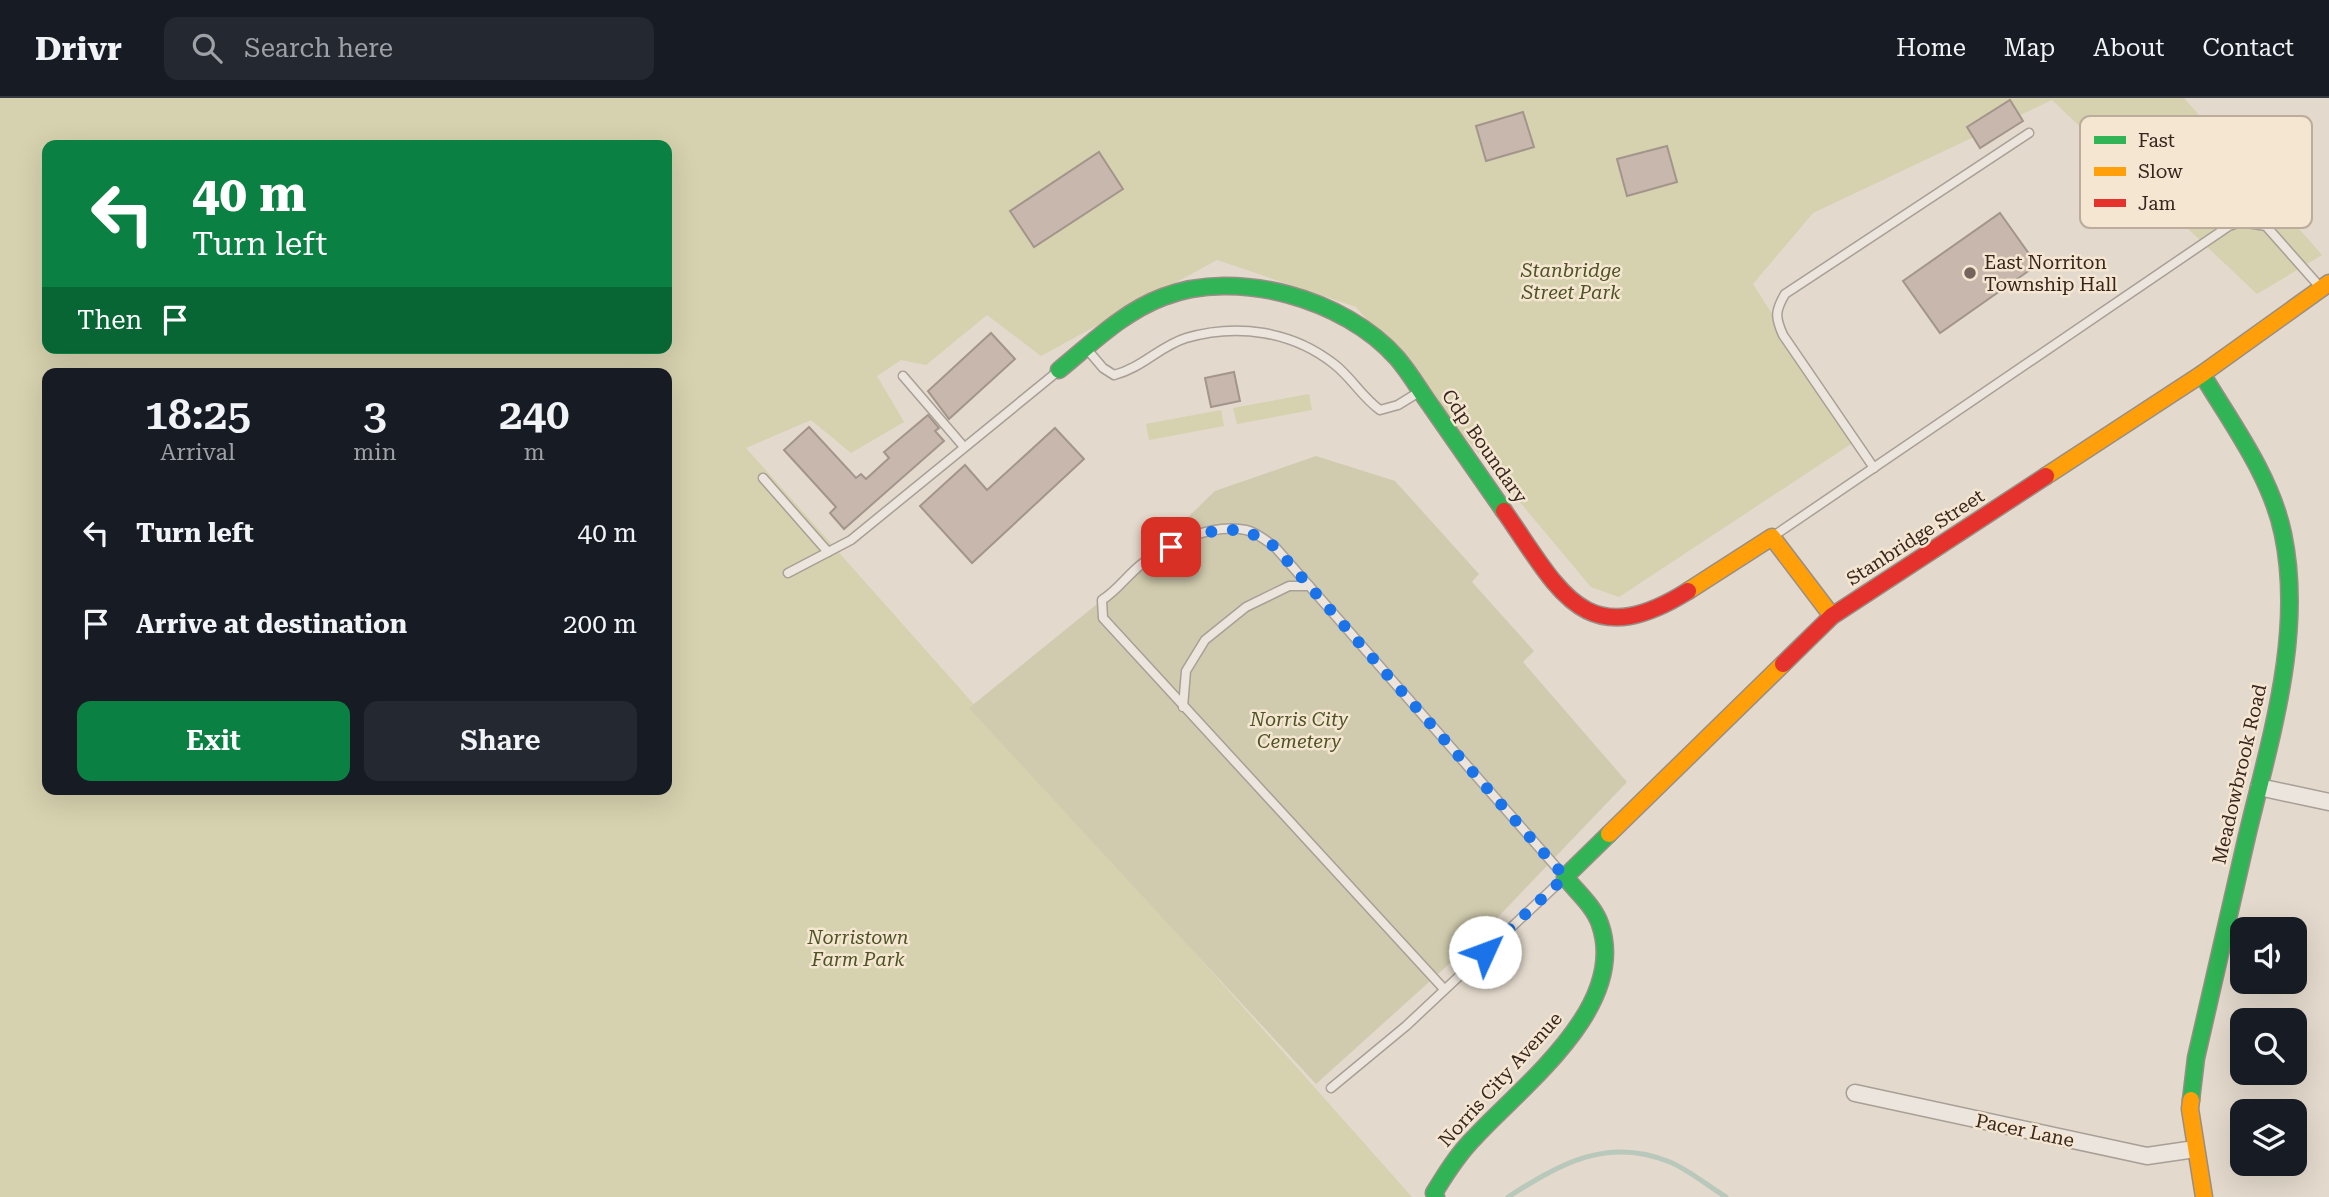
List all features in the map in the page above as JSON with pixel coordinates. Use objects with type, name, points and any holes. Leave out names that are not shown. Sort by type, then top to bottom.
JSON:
[{"type":"street","name":"Stanbridge Street","points":[[1565,877],[1832,616],[2202,374],[2325,285]]},
{"type":"street","name":"Cdp Boundary","points":[[1059,370],[1131,314],[1165,296],[1216,286],[1266,289],[1318,304],[1363,329],[1397,358],[1562,593],[1576,606],[1589,613],[1621,620],[1651,614],[1772,537]]},
{"type":"street","name":"Meadowbrook Road","points":[[2202,374],[2252,458],[2282,531],[2290,575],[2281,684],[2196,1058],[2190,1109],[2204,1197]]},
{"type":"street","points":[[1772,537],[1832,616]]},
{"type":"street","points":[[2259,787],[2329,802]]},
{"type":"street","name":"Norris City Avenue","points":[[1436,1197],[1434,1193],[1454,1161],[1572,1034],[1594,1000],[1606,974],[1606,948],[1600,924],[1565,877]]},
{"type":"street","name":"Pacer Lane","points":[[1856,1093],[2147,1156],[2195,1149]]},
{"type":"lane","points":[[1874,468],[1783,335],[1775,318],[1777,307],[1785,294],[2029,133]]},
{"type":"lane","points":[[1772,537],[2226,228]]},
{"type":"lane","points":[[2268,228],[2325,285]]},
{"type":"lane","points":[[1086,348],[1103,368],[1114,375],[1132,370],[1183,339],[1218,331],[1258,331],[1298,342],[1335,365],[1367,400],[1380,410],[1398,405],[1422,391]]},
{"type":"lane","points":[[789,573],[851,540],[1059,370]]},
{"type":"lane","points":[[904,376],[964,447]]},
{"type":"lane","points":[[763,478],[828,552]]},
{"type":"lane","points":[[1331,1088],[1406,1026],[1565,877],[1266,540],[1247,530],[1212,530],[1180,542],[1142,564],[1102,600],[1103,618],[1444,989]]},
{"type":"lane","points":[[1183,707],[1182,688],[1186,671],[1205,640],[1246,607],[1289,586],[1309,586]]},
{"type":"green space","name":"Norristown Farm Park","points":[[0,98],[2184,98],[2200,116],[2080,116],[2080,126],[2052,100],[1813,213],[1753,284],[1854,442],[1619,597],[1591,587],[1356,307],[1217,260],[1041,356],[987,315],[926,365],[901,360],[877,376],[904,422],[851,453],[811,420],[746,448],[1412,1197],[0,1197]]},
{"type":"green space","name":"Norristown Farm Park","points":[[2187,228],[2298,228],[2322,255],[2257,294]]},
{"type":"green space","points":[[1309,394],[1312,410],[1237,424],[1233,408]]},
{"type":"green space","points":[[1221,410],[1224,426],[1149,440],[1146,424]]},
{"type":"green space","name":"Norris City Cemetery","points":[[1316,456],[1395,481],[1479,574],[1472,582],[1534,651],[1523,662],[1627,782],[1479,937],[1316,1084],[969,708],[1102,600],[1215,491]]},
{"type":"building","points":[[2010,100],[2023,121],[1980,148],[1967,127]]},
{"type":"building","points":[[1523,112],[1534,147],[1486,161],[1476,126]]},
{"type":"building","points":[[1667,146],[1677,182],[1627,196],[1617,159]]},
{"type":"building","points":[[1099,152],[1123,189],[1034,247],[1010,211]]},
{"type":"building","name":"East Norriton Township Hall","points":[[2000,213],[2037,265],[1940,333],[1903,281]]},
{"type":"building","points":[[991,333],[1015,359],[949,419],[928,391]]},
{"type":"building","points":[[1234,372],[1240,401],[1211,407],[1205,378]]},
{"type":"building","points":[[928,415],[939,428],[935,431],[944,441],[844,529],[830,513],[836,507],[784,450],[809,427],[856,478],[861,474],[866,479],[889,458],[884,452]]},
{"type":"building","points":[[1055,428],[1084,459],[972,563],[920,506],[965,465],[987,490]]},
{"type":"waterway","points":[[1508,1197],[1546,1174],[1585,1157],[1625,1152],[1670,1162],[1726,1197]]},
{"type":"traffic: fast","points":[[1059,370],[1121,320],[1163,297],[1192,289],[1223,286],[1288,294],[1320,305],[1349,320],[1375,337],[1397,358],[1504,511]]},
{"type":"traffic: fast","points":[[2191,1100],[2196,1058],[2282,686],[2289,610],[2283,534],[2270,492],[2249,451],[2202,374]]},
{"type":"traffic: fast","points":[[1436,1197],[1434,1193],[1463,1150],[1543,1068],[1586,1014],[1599,985],[1605,955],[1597,917],[1565,877],[1609,834]]},
{"type":"traffic: slow","points":[[2046,476],[2202,374],[2329,283]]},
{"type":"traffic: slow","points":[[1688,591],[1772,537],[1832,616]]},
{"type":"traffic: slow","points":[[1609,834],[1783,664]]},
{"type":"traffic: slow","points":[[2191,1100],[2190,1109],[2204,1197]]},
{"type":"traffic: jam","points":[[1783,664],[1832,616],[2046,476]]},
{"type":"traffic: jam","points":[[1504,511],[1559,588],[1578,605],[1599,615],[1623,617],[1652,609],[1688,591]]},
{"type":"place","name":"East Norriton Township Hall","points":[[1970,273]]},
{"type":"route","points":[[1171,547],[1212,530],[1247,530],[1275,547],[1565,877],[1485,952]]},
{"type":"park label","name":"Stanbridge Street Park","points":[[1571,281]]}]
